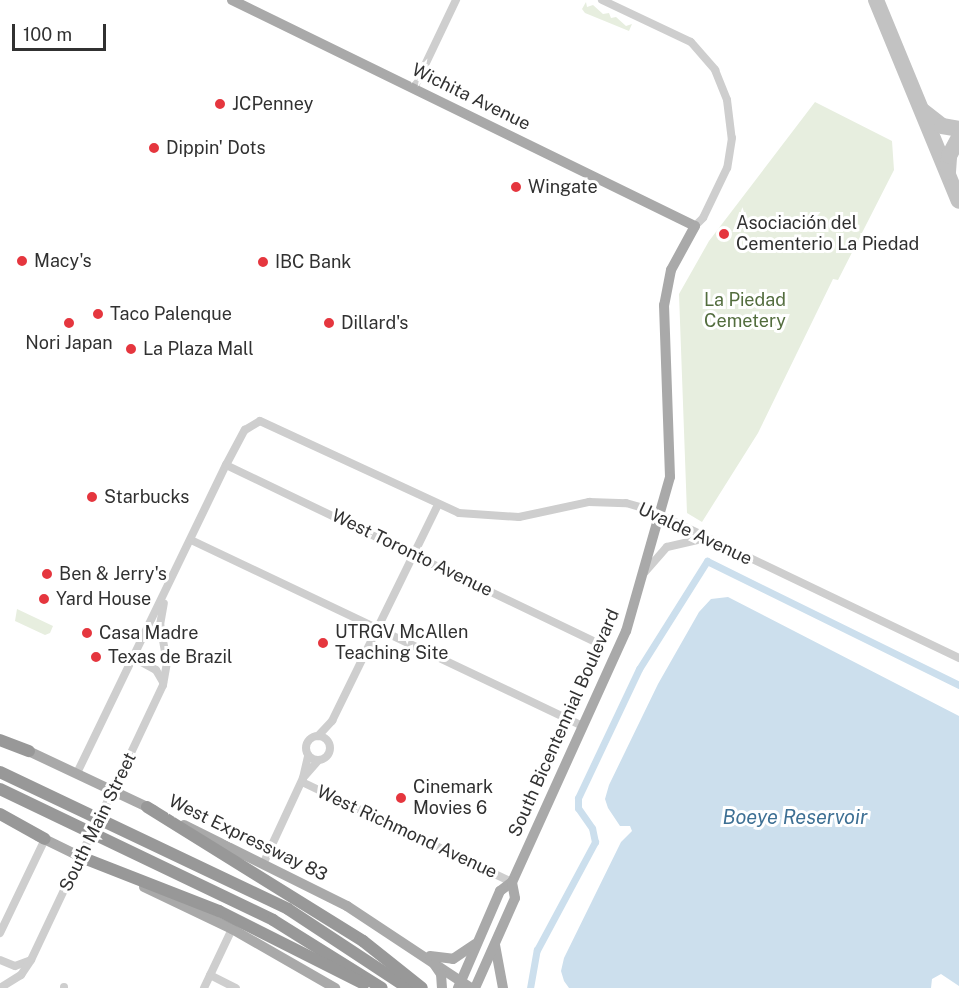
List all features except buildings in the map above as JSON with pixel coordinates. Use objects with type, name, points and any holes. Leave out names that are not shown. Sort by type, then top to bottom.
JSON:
[{"type":"highway","points":[[0,738],[28,751]]},
{"type":"highway","points":[[0,772],[288,909],[408,988]]},
{"type":"highway","points":[[0,789],[273,920],[382,988]]},
{"type":"highway","points":[[147,807],[354,936],[422,988]]},
{"type":"highway","points":[[0,816],[45,839]]},
{"type":"highway","points":[[86,859],[219,910],[372,988]]},
{"type":"main road","name":"Wichita Avenue","points":[[235,1],[695,226]]},
{"type":"main road","name":"South Bicentennial Boulevard","points":[[459,984],[500,891],[512,882],[581,725],[626,631],[662,514],[670,477],[664,305],[671,270],[695,226]]},
{"type":"main road","name":"West Expressway 83","points":[[28,751],[264,862],[347,906],[429,958],[459,984],[473,988]]},
{"type":"main road","points":[[45,839],[232,929],[334,988]]},
{"type":"main road","name":"South Bicentennial Boulevard","points":[[473,988],[495,945],[514,898],[512,882]]},
{"type":"main road","points":[[418,951],[453,959],[480,939]]},
{"type":"main road","points":[[495,945],[503,988]]},
{"type":"main road","points":[[429,958],[441,974],[442,988]]},
{"type":"street","points":[[414,88],[456,0]]},
{"type":"street","points":[[602,0],[691,42],[715,70],[727,100],[732,138],[727,168],[703,218],[695,226]]},
{"type":"street","name":"Uvalde Avenue","points":[[254,422],[270,422],[438,505],[489,518],[533,515],[589,502],[626,503],[662,514],[959,658]]},
{"type":"street","name":"South Main Street","points":[[77,773],[226,465],[245,430],[254,422]]},
{"type":"street","name":"West Toronto Avenue","points":[[226,465],[597,643]]},
{"type":"street","points":[[264,862],[303,780],[318,761],[329,754],[328,741],[332,720],[376,626],[438,505]]},
{"type":"street","points":[[644,573],[667,547],[695,538],[710,539]]},
{"type":"street","points":[[191,540],[581,725]]},
{"type":"street","name":"South Main Street","points":[[0,988],[21,975],[32,960],[163,685],[167,663],[160,626],[169,584]]},
{"type":"street","points":[[134,658],[156,670],[163,685]]},
{"type":"street","points":[[303,780],[308,756],[307,743],[318,736],[332,720]]},
{"type":"street","points":[[318,736],[328,741]]},
{"type":"street","points":[[308,756],[318,761]]},
{"type":"street","name":"West Richmond Avenue","points":[[303,780],[512,882]]},
{"type":"street","points":[[0,933],[45,839]]},
{"type":"street","points":[[204,988],[232,929]]},
{"type":"street","points":[[0,960],[15,966],[32,960]]},
{"type":"street","points":[[210,975],[236,988]]},
{"type":"green space","points":[[586,2],[587,7],[593,5],[603,14],[609,13],[611,18],[616,17],[626,26],[632,24],[629,31],[585,13],[582,9]]},
{"type":"green space","name":"La Piedad Cemetery","points":[[815,102],[892,141],[894,170],[838,280],[833,279],[758,433],[702,522],[687,513],[679,294],[709,241]]},
{"type":"green space","points":[[17,609],[53,626],[50,633],[45,635],[15,621]]},
{"type":"water","name":"Boeye Reservoir","points":[[728,597],[959,716],[959,986],[941,974],[932,979],[931,988],[569,988],[564,981],[561,971],[564,958],[621,842],[632,831],[630,826],[620,826],[608,808],[605,799],[609,785],[658,684],[699,612],[711,599]]},
{"type":"waterway","points":[[530,988],[537,950],[595,842],[592,828],[578,808],[578,798],[639,669],[707,561],[959,685]]},
{"type":"taxiway","points":[[876,0],[959,201]]},
{"type":"taxiway","points":[[923,111],[942,126],[959,129]]},
{"type":"taxiway","points":[[948,172],[949,156],[959,137]]},
{"type":"place","name":"JCPenney","points":[[220,104]]},
{"type":"place","name":"Dippin' Dots","points":[[154,148]]},
{"type":"place","name":"Wingate","points":[[516,187]]},
{"type":"place","name":"Asociación del Cementerio La Piedad","points":[[724,234]]},
{"type":"place","name":"Macy's","points":[[22,261]]},
{"type":"place","name":"IBC Bank","points":[[263,262]]},
{"type":"place","name":"Taco Palenque","points":[[98,314]]},
{"type":"place","name":"Nori Japan","points":[[69,323]]},
{"type":"place","name":"Dillard's","points":[[329,323]]},
{"type":"place","name":"La Plaza Mall","points":[[131,349]]},
{"type":"place","name":"Starbucks","points":[[92,497]]},
{"type":"place","name":"Ben & Jerry's","points":[[47,574]]},
{"type":"place","name":"Yard House","points":[[44,599]]},
{"type":"place","name":"Casa Madre","points":[[87,633]]},
{"type":"place","name":"UTRGV McAllen Teaching Site","points":[[323,643]]},
{"type":"place","name":"Texas de Brazil","points":[[96,657]]},
{"type":"place","name":"Cinemark Movies 6","points":[[401,798]]}]
